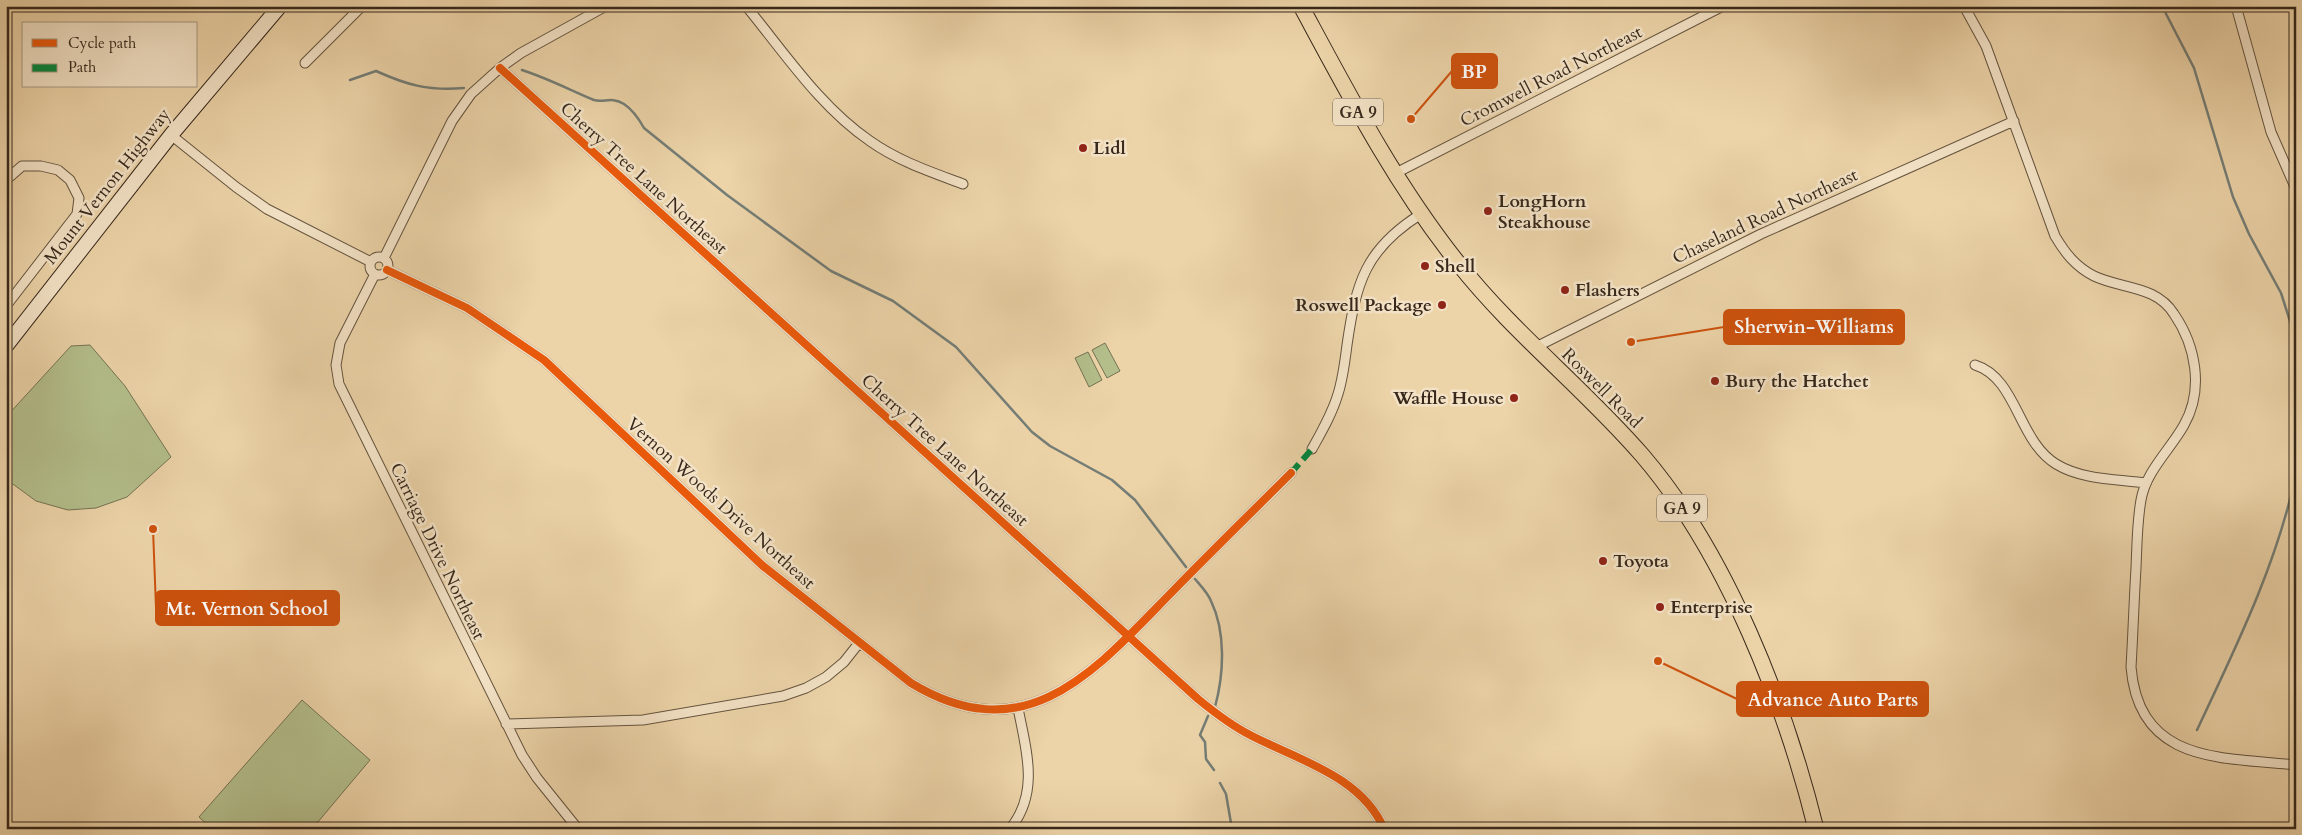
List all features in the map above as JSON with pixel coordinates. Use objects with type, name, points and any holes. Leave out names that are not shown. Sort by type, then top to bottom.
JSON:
[{"type":"main road","name":"Mount Vernon Highway","points":[[6,346],[171,135],[280,6]]},
{"type":"main road","name":"Roswell Road","points":[[1301,6],[1394,174],[1421,214],[1483,294],[1534,348],[1594,403],[1644,457],[1675,498],[1702,540],[1735,601],[1773,691],[1796,757],[1816,829]]},
{"type":"street","points":[[305,63],[362,6]]},
{"type":"street","points":[[384,258],[452,121],[471,94],[500,68],[521,53],[606,6]]},
{"type":"street","points":[[746,6],[820,97],[845,122],[869,141],[894,156],[963,184]]},
{"type":"street","name":"Cromwell Road Northeast","points":[[1394,174],[1723,6]]},
{"type":"street","points":[[1964,6],[1986,46],[2047,212],[2066,254],[2079,266],[2095,276],[2142,289],[2159,298],[2174,314],[2188,340],[2196,375],[2193,405],[2184,425],[2146,483],[2141,498],[2131,667],[2132,679],[2139,704],[2154,728],[2166,738],[2193,753],[2296,765]]},
{"type":"street","points":[[2236,6],[2271,132],[2295,185]]},
{"type":"street","name":"Cherry Tree Lane Northeast","points":[[500,68],[1198,699],[1224,719],[1250,735],[1356,789],[1366,798],[1379,816],[1384,829]]},
{"type":"street","name":"Chaseland Road Northeast","points":[[1534,348],[1761,234],[2014,121]]},
{"type":"street","points":[[171,135],[236,187],[267,209],[371,262]]},
{"type":"street","points":[[6,180],[22,166],[41,166],[58,170],[70,180],[78,198],[77,214],[6,306]]},
{"type":"street","points":[[1312,449],[1328,422],[1338,393],[1352,306],[1361,276],[1370,261],[1390,237],[1421,214]]},
{"type":"street","points":[[376,257],[384,258],[388,264],[387,270],[381,275],[376,274],[371,269],[371,262],[376,257]]},
{"type":"street","name":"Vernon Woods Drive Northeast","points":[[387,270],[467,308],[544,360],[763,566],[910,683],[938,698],[975,707],[1018,708],[1045,699],[1072,685],[1092,670],[1128,636],[1292,473]]},
{"type":"street","name":"Carriage Drive Northeast","points":[[376,274],[340,343],[336,364],[339,384],[506,724],[537,778],[578,829]]},
{"type":"street","points":[[1975,365],[1988,369],[1997,377],[2032,441],[2054,463],[2080,474],[2146,483]]},
{"type":"street","points":[[506,724],[643,720],[783,696],[806,688],[826,677],[844,662],[860,643]]},
{"type":"street","points":[[1010,829],[1024,806],[1030,778],[1018,708]]},
{"type":"green space","points":[[1105,343],[1120,371],[1107,378],[1092,350]]},
{"type":"green space","points":[[90,345],[125,386],[171,457],[127,497],[96,508],[68,510],[36,501],[6,479],[6,417],[71,346]]},
{"type":"green space","points":[[1088,352],[1102,380],[1089,387],[1075,358]]},
{"type":"green space","points":[[302,700],[370,760],[312,829],[212,829],[199,817]]},
{"type":"waterway","points":[[2162,6],[2194,68],[2233,197],[2249,234],[2281,293],[2296,340]]},
{"type":"waterway","points":[[522,70],[594,100],[615,100],[624,104],[636,115],[644,128],[727,195],[831,271],[893,301],[956,347],[1032,432],[1050,446],[1112,480],[1135,500],[1186,567]]},
{"type":"waterway","points":[[350,80],[376,71],[418,86],[439,89],[464,88]]},
{"type":"waterway","points":[[2197,730],[2267,573],[2288,507],[2296,474]]},
{"type":"waterway","points":[[1195,579],[1210,598],[1219,626],[1222,667],[1215,707]]},
{"type":"waterway","points":[[1208,716],[1200,735],[1205,742],[1206,759],[1214,770]]},
{"type":"waterway","points":[[1220,783],[1226,794],[1232,829]]},
{"type":"marked path","points":[[1291,473],[1312,449]]},
{"type":"cycle path","points":[[500,68],[1198,699],[1245,732],[1309,762],[1345,783],[1361,796],[1374,811],[1384,829]]},
{"type":"cycle path","points":[[387,270],[467,308],[544,360],[763,566],[911,683],[953,703],[991,709],[1025,705],[1057,692],[1088,673],[1145,620],[1291,473]]},
{"type":"place","name":"BP","points":[[1411,119]]},
{"type":"place","name":"Lidl","points":[[1083,148]]},
{"type":"place","name":"LongHorn Steakhouse","points":[[1488,211]]},
{"type":"place","name":"Shell","points":[[1425,266]]},
{"type":"place","name":"Flashers","points":[[1565,290]]},
{"type":"place","name":"Roswell Package","points":[[1442,305]]},
{"type":"place","name":"Sherwin-Williams","points":[[1631,342]]},
{"type":"place","name":"Bury the Hatchet","points":[[1715,381]]},
{"type":"place","name":"Waffle House","points":[[1514,398]]},
{"type":"place","name":"Mt. Vernon School","points":[[153,529]]},
{"type":"place","name":"Toyota","points":[[1603,561]]},
{"type":"place","name":"Enterprise","points":[[1660,607]]},
{"type":"place","name":"Advance Auto Parts","points":[[1658,661]]}]
